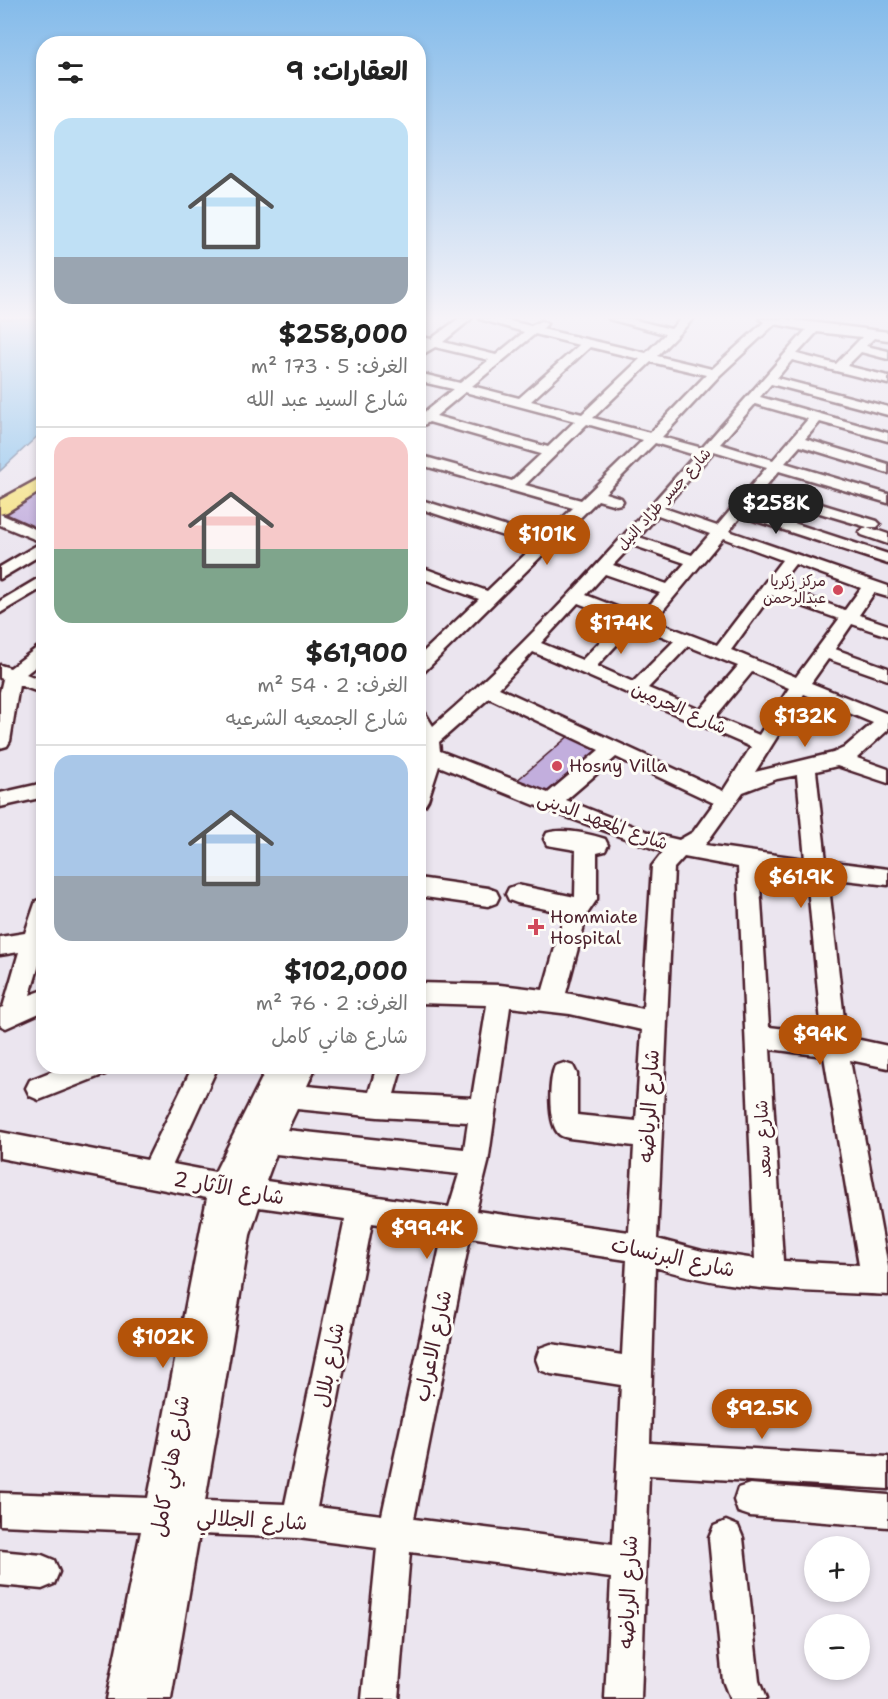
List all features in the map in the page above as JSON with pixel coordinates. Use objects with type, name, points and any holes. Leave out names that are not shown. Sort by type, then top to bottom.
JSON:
[{"type":"main road","points":[[0,498],[36,478]]},
{"type":"main road","points":[[0,508],[36,486]]},
{"type":"street","points":[[426,417],[449,398]]},
{"type":"street","points":[[506,398],[652,439],[778,464],[888,499],[836,573]]},
{"type":"street","points":[[522,402],[526,398]]},
{"type":"street","points":[[514,487],[606,398]]},
{"type":"street","points":[[426,660],[691,398]]},
{"type":"street","points":[[848,398],[888,411]]},
{"type":"street","points":[[752,399],[888,437]]},
{"type":"street","name":"شارع جسر طراد النيل","points":[[427,748],[487,690],[629,539],[752,399]]},
{"type":"street","points":[[855,400],[888,406]]},
{"type":"street","points":[[834,422],[855,400]]},
{"type":"street","points":[[585,668],[670,591],[817,417]]},
{"type":"street","points":[[426,421],[550,452]]},
{"type":"street","points":[[797,441],[888,469]]},
{"type":"street","points":[[426,461],[514,487],[590,500],[616,501]]},
{"type":"street","points":[[611,479],[631,485]]},
{"type":"street","points":[[756,489],[869,528],[888,539]]},
{"type":"street","points":[[426,506],[545,544]]},
{"type":"street","points":[[654,509],[880,589]]},
{"type":"street","points":[[738,510],[856,546],[888,559]]},
{"type":"street","points":[[0,519],[36,542]]},
{"type":"street","points":[[0,532],[36,544]]},
{"type":"street","points":[[629,539],[696,561]]},
{"type":"street","points":[[0,574],[36,550]]},
{"type":"street","points":[[720,653],[791,559]]},
{"type":"street","points":[[602,567],[670,591]]},
{"type":"street","points":[[426,574],[490,598]]},
{"type":"street","points":[[0,608],[36,585]]},
{"type":"street","points":[[768,588],[888,632]]},
{"type":"street","name":"شارع الرياضه","points":[[623,1699],[636,1372],[663,866],[668,858],[700,838],[731,794],[800,685],[849,618],[880,589]]},
{"type":"street","points":[[487,690],[613,749],[731,794],[773,773],[838,759],[851,753],[888,721],[575,596]]},
{"type":"street","points":[[637,689],[684,640]]},
{"type":"street","name":"شارع الحرمين","points":[[529,644],[762,744]]},
{"type":"street","points":[[825,652],[888,674]]},
{"type":"street","points":[[6,674],[36,656]]},
{"type":"street","points":[[704,718],[749,664]]},
{"type":"street","points":[[6,674],[36,685]]},
{"type":"street","points":[[0,741],[6,674]]},
{"type":"street","points":[[426,727],[427,748]]},
{"type":"street","name":"شارع المعهد الدينى","points":[[427,748],[549,802],[636,837],[681,849],[888,877]]},
{"type":"street","points":[[549,802],[613,749]]},
{"type":"street","points":[[838,759],[888,776]]},
{"type":"street","points":[[806,767],[836,1046],[882,1281]]},
{"type":"street","points":[[0,800],[36,792]]},
{"type":"street","points":[[552,1002],[577,911],[586,899],[593,844],[554,839]]},
{"type":"street","name":"شارع سعد","points":[[748,859],[770,1275]]},
{"type":"street","points":[[426,888],[488,897]]},
{"type":"street","points":[[517,894],[566,903],[577,911]]},
{"type":"street","points":[[6,1016],[36,932]]},
{"type":"street","points":[[0,946],[33,941]]},
{"type":"street","points":[[426,993],[500,995],[552,1002],[653,1022]]},
{"type":"street","name":"شارع الاعراب","points":[[380,1699],[395,1532],[459,1222],[474,1163],[484,1111],[500,995]]},
{"type":"street","points":[[6,1016],[36,1003]]},
{"type":"street","points":[[758,1037],[836,1046],[888,1057]]},
{"type":"street","points":[[39,1088],[75,1074]]},
{"type":"street","points":[[154,1174],[202,1074]]},
{"type":"street","name":"شارع هاني كامل","points":[[124,1699],[174,1516],[231,1263],[235,1189],[278,1074]]},
{"type":"street","name":"شارع هاني كامل","points":[[235,1189],[268,1141],[300,1074]]},
{"type":"street","points":[[378,1105],[388,1074]]},
{"type":"street","points":[[564,1074],[564,1119],[569,1126],[649,1135]]},
{"type":"street","points":[[290,1096],[378,1105],[484,1111]]},
{"type":"street","points":[[268,1141],[474,1163]]},
{"type":"street","name":"شارع الآثار 2","points":[[0,1145],[235,1189],[459,1222]]},
{"type":"street","name":"شارع بلال","points":[[298,1521],[361,1209]]},
{"type":"street","name":"شارع البرنسات","points":[[459,1222],[642,1248],[691,1264],[770,1275],[882,1281]]},
{"type":"street","points":[[551,1359],[636,1372]]},
{"type":"street","points":[[633,1458],[888,1473]]},
{"type":"street","points":[[844,1470],[851,1508]]},
{"type":"street","points":[[750,1500],[888,1511]]},
{"type":"street","name":"شارع الجلالي","points":[[0,1509],[298,1521],[629,1563]]},
{"type":"street","name":"شارع هاني كامل","points":[[153,1699],[174,1516]]},
{"type":"street","points":[[726,1538],[741,1681],[748,1699]]},
{"type":"street","points":[[0,1568],[42,1572]]},
{"type":"water","points":[[0,398],[36,398],[36,437],[0,471]]},
{"type":"building","points":[[36,492],[36,527],[4,513]]},
{"type":"building","name":"Hosny Villa","points":[[570,735],[600,750],[545,795],[515,782]]},
{"type":"place","name":"مركز زكريا عبدالرحمن","points":[[838,590]]},
{"type":"place","name":"Hosny Villa","points":[[557,766]]},
{"type":"place","name":"Hommiate Hospital","points":[[536,927]]}]
